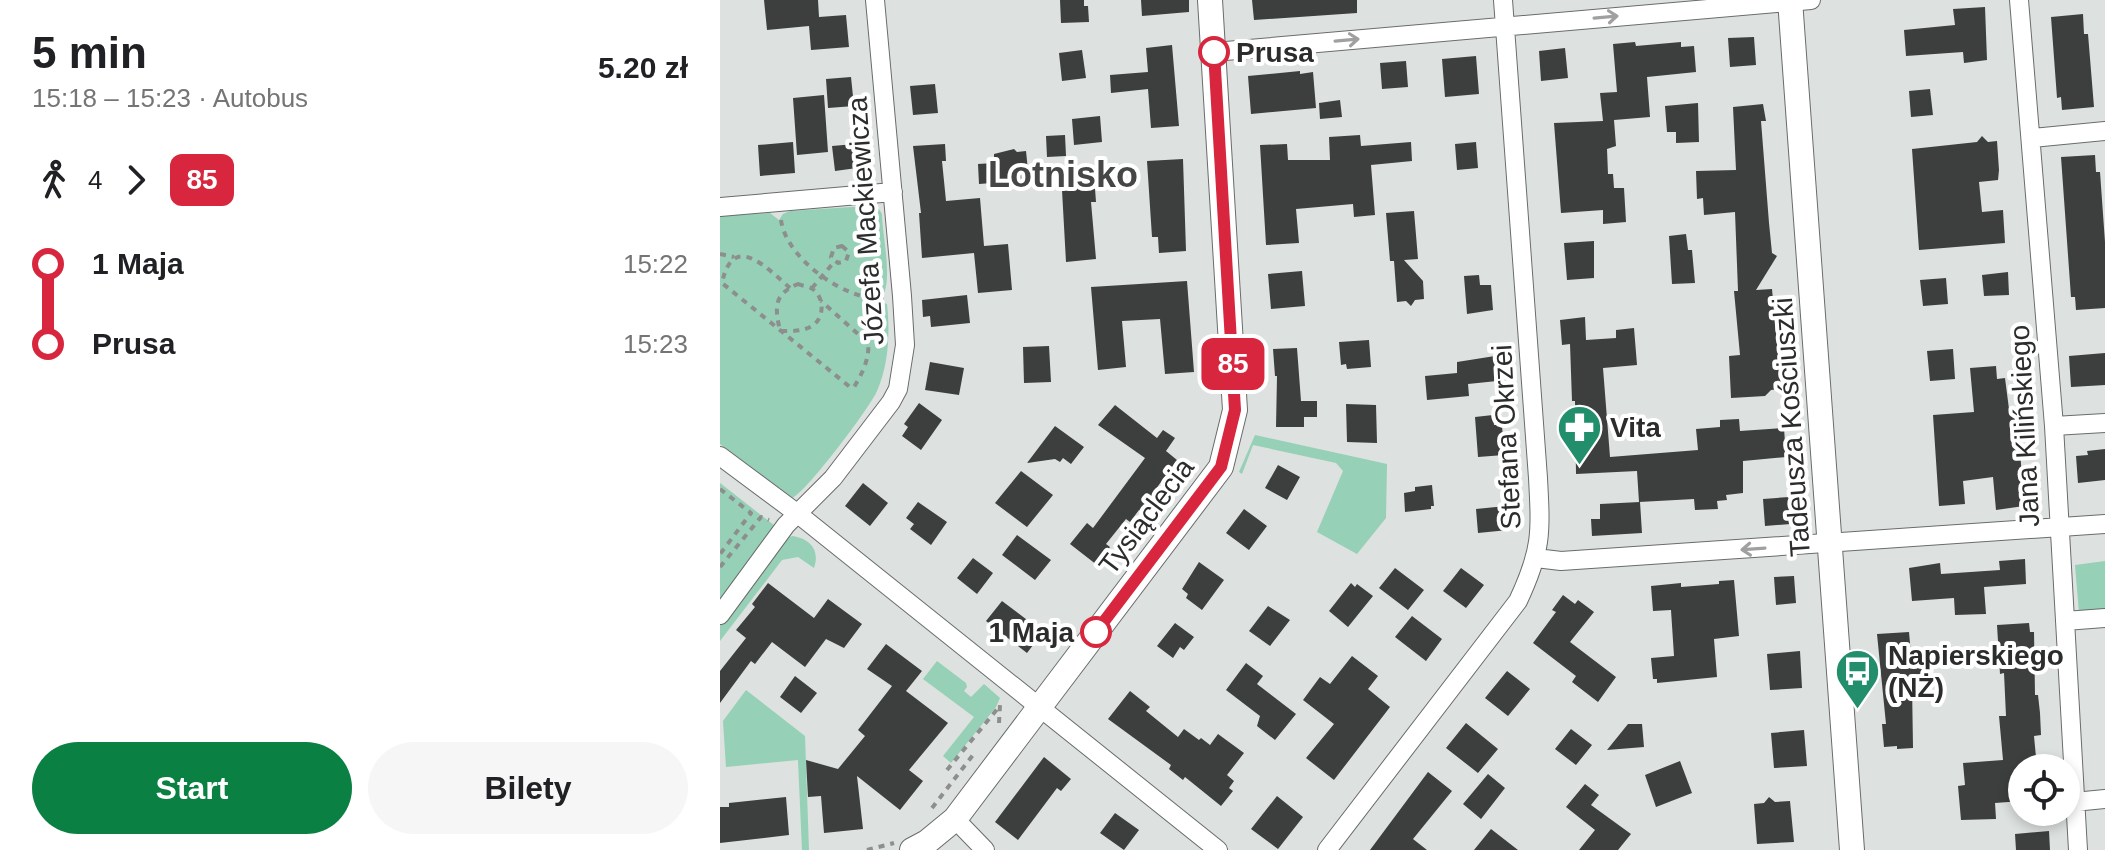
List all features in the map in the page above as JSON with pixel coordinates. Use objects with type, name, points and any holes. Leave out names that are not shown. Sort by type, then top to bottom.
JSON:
[{"type":"street","name":"Józefa Mackiewicza","points":[[720,615],[798,514],[833,478],[877,422],[898,389],[905,345],[875,0]]},
{"type":"street","name":"Tysiąclecia","points":[[907,844],[927,842],[955,819],[1221,467],[1235,410],[1210,0]]},
{"type":"street","name":"Stefana Okrzei","points":[[1327,850],[1518,601],[1540,540],[1503,0]]},
{"type":"street","name":"Jana Kilińskiego","points":[[2019,0],[2054,426],[2072,754]]},
{"type":"street","points":[[1214,52],[1797,1]]},
{"type":"street","name":"Tadeusza Kościuszki","points":[[1797,1],[1852,850]]},
{"type":"street","points":[[2032,138],[2105,131]]},
{"type":"street","points":[[720,207],[893,192]]},
{"type":"street","points":[[2054,426],[2105,423]]},
{"type":"street","points":[[720,456],[798,514],[1218,850]]},
{"type":"street","points":[[1536,558],[1561,561],[2105,524]]},
{"type":"street","points":[[2065,621],[2105,618]]},
{"type":"street","points":[[2080,801],[2105,799]]},
{"type":"street","points":[[955,819],[985,850]]},
{"type":"street","name":"Jana Kilińskiego","points":[[2076,826],[2078,850]]},
{"type":"path","points":[[781,220],[782,231],[790,244],[822,276],[853,294],[887,299]]},
{"type":"path","points":[[842,246],[849,252],[846,261],[835,261],[831,257],[834,248],[842,246]]},
{"type":"path","points":[[720,254],[758,260],[790,288]]},
{"type":"path","points":[[736,258],[725,268],[721,283],[780,331],[850,387],[854,387],[861,375],[868,343],[821,301],[812,288],[798,284],[785,290],[777,302],[780,331]]},
{"type":"path","points":[[812,288],[835,261]]},
{"type":"path","points":[[780,331],[801,330],[814,325],[822,313],[821,301]]},
{"type":"path","points":[[720,489],[751,513],[720,554]]},
{"type":"path","points":[[720,567],[761,517]]},
{"type":"path","points":[[947,770],[1014,687]]},
{"type":"path","points":[[996,727],[1000,705]]},
{"type":"path","points":[[928,814],[981,745]]},
{"type":"path","points":[[867,850],[907,844]]},
{"type":"green space","points":[[867,206],[879,209],[882,214],[887,282],[881,302],[887,304],[888,326],[884,370],[877,391],[851,430],[810,482],[792,498],[720,444],[720,216],[770,213],[779,220],[790,211]]},
{"type":"green space","points":[[1255,435],[1387,464],[1386,518],[1357,554],[1317,532],[1343,471],[1336,463],[1253,445],[1242,474],[1239,472]]},
{"type":"green space","points":[[720,483],[775,526],[720,601]]},
{"type":"green space","points":[[793,536],[805,540],[815,551],[814,568],[798,557],[782,560],[720,641],[720,625],[784,538]]},
{"type":"green space","points":[[2105,561],[2105,611],[2079,613],[2075,565]]},
{"type":"green space","points":[[937,661],[966,683],[964,691],[971,697],[984,684],[1000,698],[951,763],[943,756],[974,717],[923,679]]},
{"type":"green space","points":[[746,690],[805,736],[809,850],[802,850],[798,760],[726,767],[723,721]]},
{"type":"building","points":[[764,0],[818,0],[819,17],[846,15],[849,47],[811,50],[809,26],[767,30]]},
{"type":"building","points":[[1060,0],[1084,0],[1084,6],[1088,6],[1089,22],[1061,23]]},
{"type":"building","points":[[1141,0],[1189,0],[1189,12],[1142,16]]},
{"type":"building","points":[[1252,0],[1357,0],[1357,13],[1254,20]]},
{"type":"building","points":[[1985,7],[1987,60],[1964,63],[1963,52],[1906,56],[1904,30],[1955,25],[1953,9]]},
{"type":"building","points":[[2083,14],[2084,34],[2088,34],[2094,107],[2062,110],[2061,97],[2057,98],[2051,17]]},
{"type":"building","points":[[1754,37],[1756,65],[1730,67],[1728,38]]},
{"type":"building","points":[[1635,42],[1636,46],[1681,42],[1681,47],[1694,46],[1696,72],[1647,77],[1650,117],[1614,120],[1616,146],[1607,149],[1608,174],[1613,174],[1614,188],[1624,188],[1626,222],[1603,224],[1603,210],[1561,213],[1554,123],[1603,121],[1600,93],[1617,92],[1613,44]]},
{"type":"building","points":[[1172,45],[1179,126],[1151,128],[1148,89],[1111,93],[1110,75],[1148,72],[1146,48]]},
{"type":"building","points":[[1565,48],[1568,78],[1541,81],[1539,51]]},
{"type":"building","points":[[1082,50],[1086,78],[1062,81],[1059,53]]},
{"type":"building","points":[[1476,56],[1479,94],[1445,97],[1442,59]]},
{"type":"building","points":[[1406,61],[1408,87],[1382,89],[1380,63]]},
{"type":"building","points":[[1300,71],[1300,74],[1313,72],[1316,108],[1251,114],[1248,76]]},
{"type":"building","points":[[851,77],[854,106],[828,108],[826,79]]},
{"type":"building","points":[[935,84],[938,113],[913,115],[910,86]]},
{"type":"building","points":[[1930,89],[1933,115],[1911,117],[1909,91]]},
{"type":"building","points":[[824,95],[828,152],[797,155],[793,98]]},
{"type":"building","points":[[1340,100],[1342,117],[1320,119],[1319,103]]},
{"type":"building","points":[[1698,103],[1699,142],[1676,143],[1676,132],[1667,132],[1665,106]]},
{"type":"building","points":[[1763,104],[1766,121],[1761,121],[1769,223],[1772,253],[1777,256],[1756,290],[1772,289],[1781,389],[1771,390],[1765,396],[1731,398],[1729,356],[1740,355],[1734,291],[1738,291],[1735,212],[1704,215],[1703,198],[1697,199],[1696,171],[1736,170],[1733,107]]},
{"type":"building","points":[[1100,116],[1102,142],[1074,145],[1072,119]]},
{"type":"building","points":[[1065,135],[1066,156],[1047,157],[1046,136]]},
{"type":"building","points":[[1360,135],[1361,146],[1411,142],[1412,161],[1371,165],[1375,215],[1354,217],[1353,204],[1296,209],[1299,243],[1266,245],[1260,145],[1287,144],[1288,160],[1330,160],[1329,137]]},
{"type":"building","points":[[1982,136],[1988,142],[1997,141],[1999,170],[1998,180],[1979,182],[1982,212],[2003,210],[2005,243],[1919,250],[1912,149],[1977,142]]},
{"type":"building","points":[[793,142],[795,173],[760,176],[758,145]]},
{"type":"building","points":[[1476,142],[1478,168],[1457,170],[1455,144]]},
{"type":"building","points":[[855,144],[857,168],[835,171],[832,146]]},
{"type":"building","points":[[945,144],[946,161],[942,161],[946,201],[980,198],[984,246],[1008,244],[1012,290],[978,293],[974,253],[922,258],[921,213],[913,146]]},
{"type":"building","points":[[1014,149],[1017,152],[1026,151],[1029,180],[979,184],[978,164],[994,163],[994,154]]},
{"type":"building","points":[[2095,155],[2096,172],[2100,172],[2105,242],[2105,308],[2076,310],[2075,297],[2071,297],[2061,157]]},
{"type":"building","points":[[1183,159],[1186,251],[1159,253],[1158,237],[1152,237],[1147,161]]},
{"type":"building","points":[[1094,175],[1096,202],[1091,202],[1096,259],[1066,262],[1064,177]]},
{"type":"building","points":[[1414,211],[1418,259],[1404,260],[1423,281],[1424,299],[1415,300],[1411,306],[1406,301],[1397,302],[1386,213]]},
{"type":"building","points":[[1686,234],[1688,250],[1692,250],[1695,283],[1672,284],[1669,236]]},
{"type":"building","points":[[1594,241],[1594,278],[1567,280],[1564,243]]},
{"type":"building","points":[[1302,271],[1305,306],[1271,309],[1268,274]]},
{"type":"building","points":[[2008,272],[2009,295],[1984,296],[1982,275]]},
{"type":"building","points":[[1479,275],[1480,285],[1491,285],[1493,310],[1467,314],[1464,276]]},
{"type":"building","points":[[1946,278],[1948,304],[1923,306],[1920,280]]},
{"type":"building","points":[[1187,281],[1194,372],[1165,374],[1160,319],[1122,321],[1126,367],[1098,370],[1091,287]]},
{"type":"building","points":[[967,295],[970,323],[931,327],[930,316],[923,317],[922,300]]},
{"type":"building","points":[[1585,317],[1586,340],[1616,338],[1616,330],[1634,328],[1637,365],[1603,368],[1610,457],[1698,450],[1696,429],[1720,427],[1720,420],[1739,419],[1740,431],[1784,428],[1786,457],[1743,461],[1743,493],[1726,495],[1727,500],[1717,501],[1718,509],[1695,510],[1694,499],[1639,502],[1637,471],[1576,474],[1570,344],[1562,345],[1560,320]]},
{"type":"building","points":[[1369,340],[1371,367],[1347,369],[1346,364],[1341,365],[1339,342]]},
{"type":"building","points":[[1049,346],[1051,382],[1024,383],[1023,347]]},
{"type":"building","points":[[1297,348],[1301,401],[1317,401],[1317,417],[1304,417],[1304,427],[1276,427],[1277,376],[1273,349]]},
{"type":"building","points":[[1953,349],[1955,379],[1930,381],[1927,351]]},
{"type":"building","points":[[2105,353],[2105,385],[2071,387],[2069,356]]},
{"type":"building","points":[[1495,356],[1497,381],[1468,384],[1469,396],[1427,400],[1425,376],[1457,373],[1457,362]]},
{"type":"building","points":[[930,362],[964,368],[959,395],[925,390]]},
{"type":"building","points":[[1996,366],[1997,379],[2005,378],[2009,409],[2017,408],[2024,506],[1996,510],[1993,477],[1963,481],[1965,504],[1939,506],[1933,415],[1974,412],[1970,368]]},
{"type":"building","points":[[919,403],[942,420],[921,450],[902,436],[908,427],[904,424]]},
{"type":"building","points":[[1346,404],[1376,405],[1377,443],[1347,442]]},
{"type":"building","points":[[1115,405],[1157,438],[1163,430],[1175,438],[1166,451],[1177,460],[1153,493],[1157,497],[1144,514],[1139,510],[1130,522],[1126,519],[1106,544],[1110,547],[1097,565],[1070,544],[1087,523],[1093,528],[1145,458],[1098,425]]},
{"type":"building","points":[[1493,415],[1494,425],[1502,425],[1504,455],[1478,457],[1475,417]]},
{"type":"building","points":[[1055,426],[1084,447],[1071,464],[1063,458],[1060,462],[1055,459],[1027,463]]},
{"type":"building","points":[[2105,449],[2105,480],[2078,483],[2076,456]]},
{"type":"building","points":[[1278,465],[1300,477],[1287,500],[1265,488]]},
{"type":"building","points":[[1021,471],[1053,495],[1027,527],[995,503]]},
{"type":"building","points":[[863,483],[888,503],[870,526],[845,506]]},
{"type":"building","points":[[1432,485],[1434,506],[1431,509],[1405,512],[1404,493],[1415,491],[1415,487]]},
{"type":"building","points":[[1789,497],[1791,524],[1765,526],[1763,499]]},
{"type":"building","points":[[918,502],[947,522],[931,545],[910,529],[914,524],[906,518]]},
{"type":"building","points":[[1640,502],[1642,533],[1592,536],[1591,519],[1600,519],[1600,504]]},
{"type":"building","points":[[1506,506],[1508,530],[1478,533],[1476,509]]},
{"type":"building","points":[[1244,509],[1267,526],[1249,550],[1226,533]]},
{"type":"building","points":[[1017,535],[1051,560],[1035,580],[1002,555]]},
{"type":"building","points":[[973,558],[993,573],[977,594],[957,578]]},
{"type":"building","points":[[2025,559],[2026,584],[1984,587],[1986,614],[1955,615],[1954,598],[1912,601],[1909,568],[1940,563],[1941,574],[2000,570],[1999,561]]},
{"type":"building","points":[[1199,562],[1224,580],[1202,610],[1186,598],[1188,594],[1182,589]]},
{"type":"building","points":[[1395,568],[1424,590],[1408,610],[1379,588]]},
{"type":"building","points":[[1461,568],[1484,585],[1466,608],[1443,591]]},
{"type":"building","points":[[1794,576],[1796,603],[1776,605],[1774,577]]},
{"type":"building","points":[[1734,580],[1739,636],[1714,639],[1717,677],[1657,683],[1657,679],[1653,679],[1651,658],[1674,656],[1671,610],[1653,611],[1651,586],[1681,583],[1681,587]]},
{"type":"building","points":[[768,583],[814,618],[828,599],[862,624],[844,648],[826,639],[805,667],[772,642],[755,664],[751,661],[720,703],[720,671],[746,638],[736,630],[755,607],[752,604]]},
{"type":"building","points":[[1351,583],[1373,596],[1348,627],[1329,611]]},
{"type":"building","points":[[1563,595],[1575,604],[1578,600],[1594,612],[1570,642],[1616,677],[1598,702],[1572,682],[1576,676],[1533,643],[1556,612],[1552,610]]},
{"type":"building","points":[[1002,601],[1043,632],[1027,653],[986,621]]},
{"type":"building","points":[[1268,606],[1290,620],[1270,646],[1249,631]]},
{"type":"building","points":[[1412,616],[1442,639],[1426,661],[1395,637]]},
{"type":"building","points":[[1175,623],[1194,637],[1184,650],[1180,647],[1173,658],[1157,646]]},
{"type":"building","points":[[2029,623],[2030,632],[2034,632],[2035,695],[2038,695],[2041,735],[2034,736],[2036,754],[2008,754],[2008,802],[1995,803],[1996,819],[1961,820],[1958,786],[1965,785],[1963,763],[2003,760],[1999,716],[2006,716],[1997,625]]},
{"type":"building","points":[[1909,632],[1911,654],[1940,652],[1912,684],[1913,748],[1884,747],[1882,724],[1886,724],[1877,634]]},
{"type":"building","points":[[886,644],[922,671],[906,691],[948,723],[909,770],[923,781],[900,810],[857,776],[863,829],[824,833],[821,796],[808,797],[806,760],[838,769],[865,736],[858,730],[892,686],[867,669]]},
{"type":"building","points":[[1800,651],[1802,688],[1770,690],[1767,654]]},
{"type":"building","points":[[1352,656],[1378,676],[1368,689],[1390,707],[1334,780],[1306,758],[1334,724],[1303,700],[1320,677],[1330,684]]},
{"type":"building","points":[[1246,663],[1263,676],[1257,684],[1296,714],[1275,740],[1257,726],[1260,716],[1226,690]]},
{"type":"building","points":[[1507,671],[1530,689],[1508,716],[1485,698]]},
{"type":"building","points":[[795,676],[817,693],[801,713],[780,697]]},
{"type":"building","points":[[1130,691],[1150,707],[1146,711],[1178,737],[1184,729],[1210,745],[1218,734],[1244,753],[1227,775],[1234,781],[1229,788],[1233,791],[1221,806],[1185,777],[1183,780],[1169,769],[1171,765],[1108,719]]},
{"type":"building","points":[[1466,723],[1498,749],[1478,773],[1446,748]]},
{"type":"building","points":[[1628,724],[1642,724],[1644,747],[1607,750]]},
{"type":"building","points":[[1571,729],[1592,745],[1576,765],[1555,749]]},
{"type":"building","points":[[1804,730],[1807,766],[1774,768],[1771,733]]},
{"type":"building","points":[[1044,757],[1071,779],[1061,791],[1057,788],[1018,840],[995,822]]},
{"type":"building","points":[[1680,761],[1692,793],[1656,807],[1645,775]]},
{"type":"building","points":[[1428,772],[1452,791],[1413,839],[1427,850],[1370,850]]},
{"type":"building","points":[[1488,774],[1505,788],[1481,819],[1463,804]]},
{"type":"building","points":[[1585,784],[1599,795],[1591,805],[1631,834],[1618,850],[1579,850],[1595,830],[1566,807]]},
{"type":"building","points":[[1277,796],[1303,817],[1278,849],[1251,829]]},
{"type":"building","points":[[786,797],[789,835],[720,843],[720,807],[729,807],[729,803]]},
{"type":"building","points":[[1769,797],[1775,802],[1790,801],[1794,842],[1757,844],[1754,804],[1764,803]]},
{"type":"building","points":[[1115,813],[1139,830],[1124,850],[1100,833]]},
{"type":"building","points":[[1491,829],[1518,850],[1474,850]]},
{"type":"building","points":[[2049,831],[2050,850],[2016,850],[2015,834]]},
{"type":"bus line","name":"85","points":[[1096,632],[1221,467],[1235,410],[1214,52]]},
{"type":"place","name":"Prusa","points":[[1214,52]]},
{"type":"place","name":"Vita","points":[[1579,466]]},
{"type":"place","name":"1 Maja","points":[[1096,632]]},
{"type":"place","name":"Napierskiego (NŻ)","points":[[1857,710]]},
{"type":"district","name":"Lotnisko","points":[[1063,174]]}]
